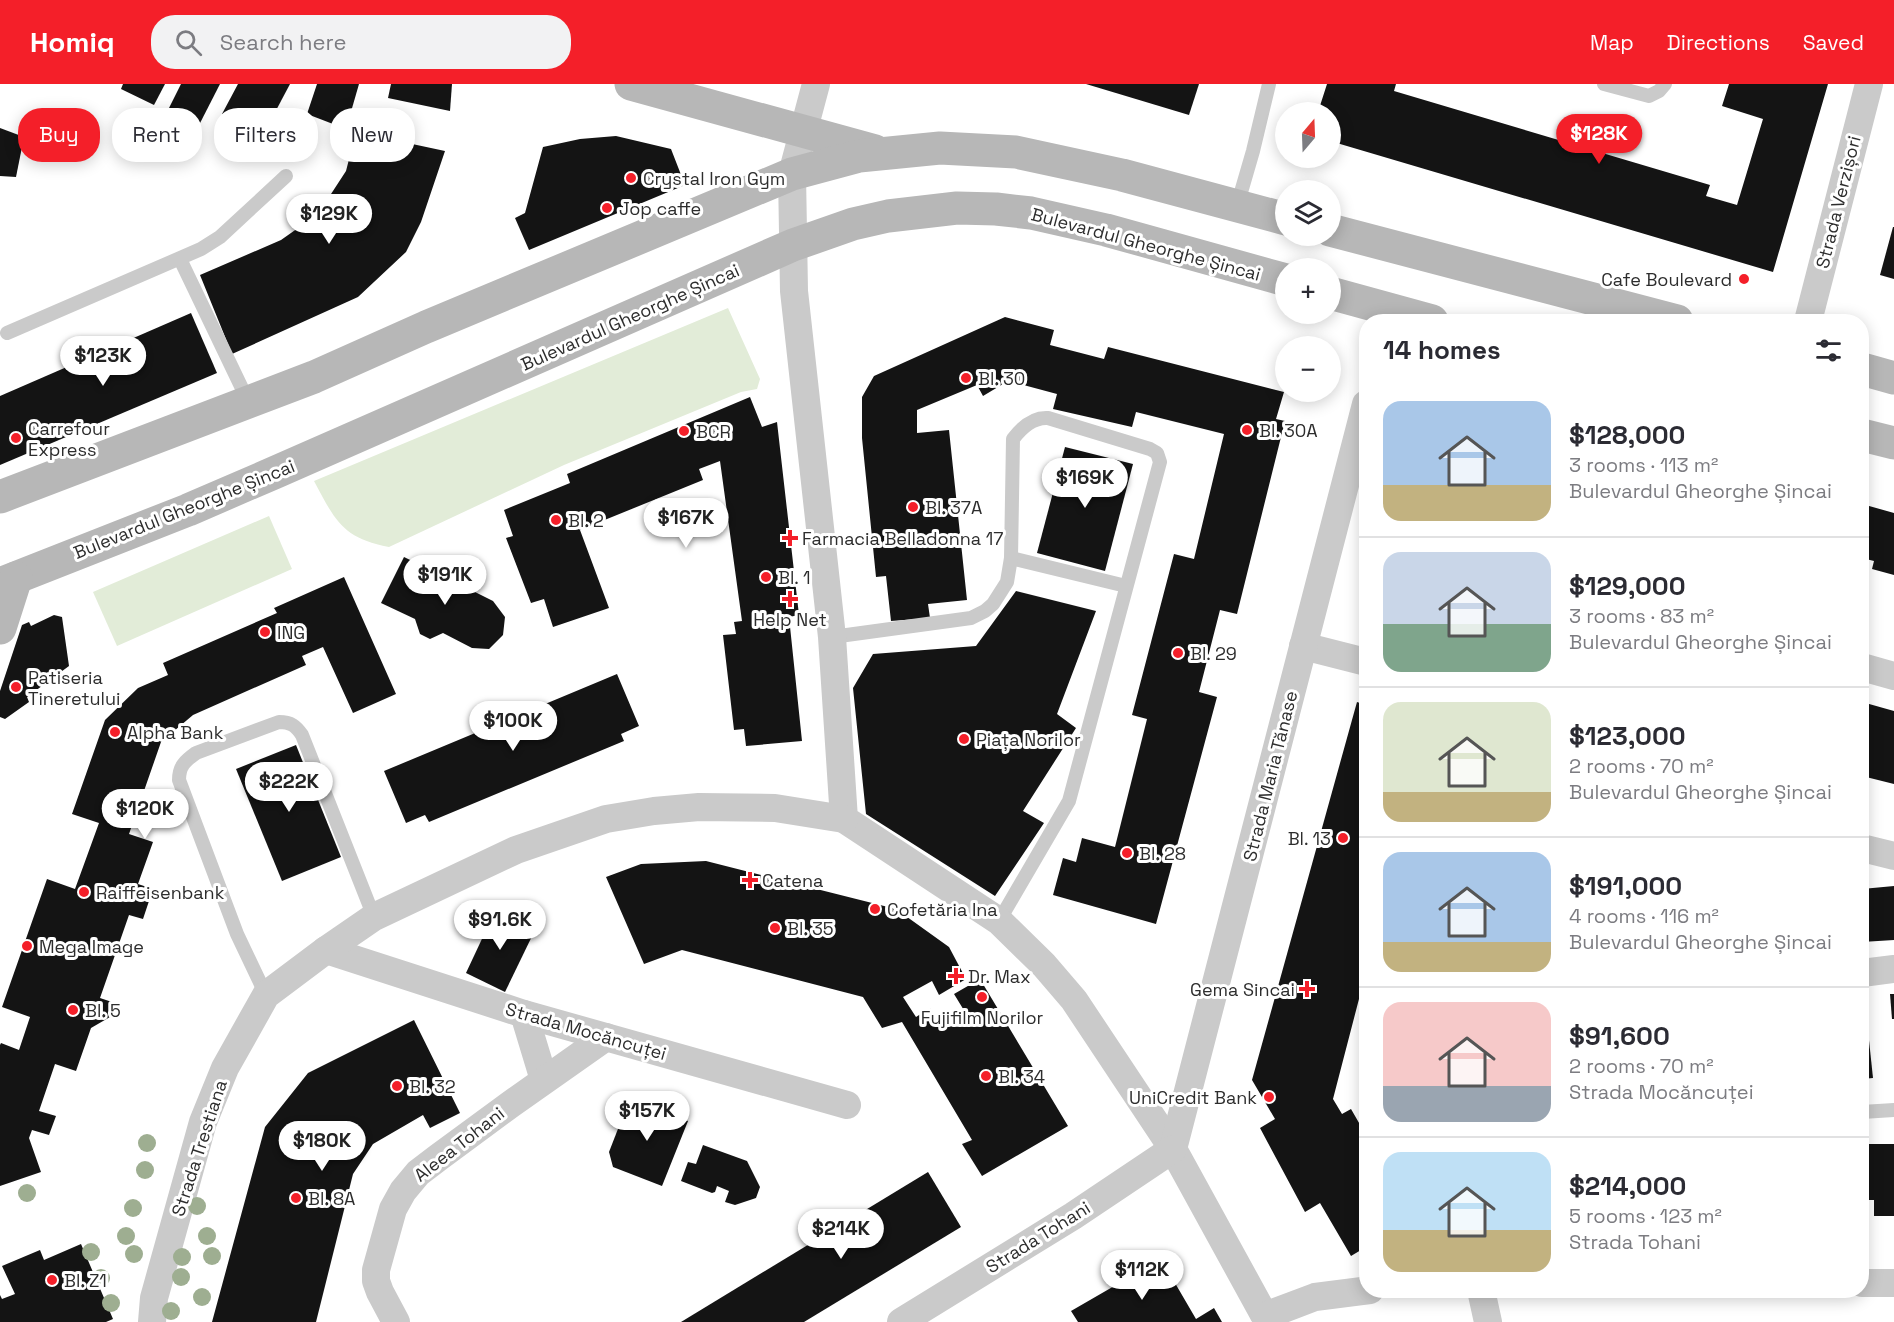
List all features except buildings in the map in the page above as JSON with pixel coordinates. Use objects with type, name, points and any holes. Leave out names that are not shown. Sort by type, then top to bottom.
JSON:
[{"type":"main road","points":[[631,84],[883,153]]},
{"type":"main road","points":[[0,497],[314,377],[426,327],[792,174],[859,156],[940,148],[975,148],[1016,152],[1122,176],[1275,216]]},
{"type":"main road","name":"Bulevardul Gheorghe Șincai","points":[[8,581],[188,510],[793,245],[853,224],[888,216],[957,208],[1031,213],[1106,230],[1275,277]]},
{"type":"main road","points":[[1341,233],[1650,314]]},
{"type":"main road","points":[[1341,297],[1386,314]]},
{"type":"main road","points":[[1869,371],[1894,378]]},
{"type":"main road","points":[[1869,437],[1894,444]]},
{"type":"main road","points":[[0,628],[8,581]]},
{"type":"street","points":[[816,84],[792,174],[794,291],[832,636],[844,819],[999,921],[1044,965],[1074,1000],[1173,1149],[1267,1319],[1315,1297],[1359,1291]]},
{"type":"street","name":"Strada Verzișori","points":[[1810,314],[1869,84]]},
{"type":"street","name":"Strada Maria Tănase","points":[[1173,1149],[1359,431]]},
{"type":"street","points":[[1303,646],[1359,660]]},
{"type":"street","points":[[1869,669],[1894,676]]},
{"type":"street","name":"Strada Trestiana","points":[[152,1322],[154,1298],[203,1122],[225,1068],[266,994],[326,950],[374,917],[516,850],[606,819],[699,807],[775,808],[844,819]]},
{"type":"street","points":[[1869,850],[1894,856]]},
{"type":"street","name":"Strada Mocăncuței","points":[[326,950],[524,1014],[847,1105]]},
{"type":"street","points":[[1869,972],[1894,969]]},
{"type":"street","points":[[524,1014],[544,1080]]},
{"type":"street","name":"Aleea Tohani","points":[[396,1322],[380,1292],[376,1281],[376,1270],[397,1199],[418,1173],[606,1037]]},
{"type":"street","name":"Strada Tohani","points":[[901,1322],[1064,1222],[1173,1149]]},
{"type":"street","points":[[1869,1283],[1894,1283]]},
{"type":"street","points":[[1482,1298],[1488,1322]]},
{"type":"lane","points":[[1237,206],[1269,84]]},
{"type":"lane","points":[[1604,84],[1649,96],[1659,91],[1665,84]]},
{"type":"lane","points":[[7,333],[201,249],[220,237],[285,176]]},
{"type":"lane","points":[[180,259],[249,403]]},
{"type":"lane","points":[[832,636],[971,618],[985,611],[1000,595],[1007,582],[1011,558],[1013,439],[1025,426],[1036,419],[1048,418],[1157,453],[1160,462],[1069,801],[999,921]]},
{"type":"lane","points":[[1011,558],[1126,586]]},
{"type":"lane","points":[[266,994],[237,934],[179,780],[182,765],[187,759],[196,753],[279,722],[287,722],[297,728],[302,735],[374,917]]},
{"type":"lane","points":[[1869,1112],[1894,1110]]},
{"type":"green space","points":[[728,308],[760,379],[757,389],[741,392],[564,465],[389,547],[360,538],[342,525],[314,481]]},
{"type":"green space","points":[[269,516],[292,569],[117,646],[93,592]]},
{"type":"place","name":"Crystal Iron Gym","points":[[631,178]]},
{"type":"place","name":"Jop caffe","points":[[607,208]]},
{"type":"place","name":"Cafe Boulevard","points":[[1744,279]]},
{"type":"place","name":"Bl. 30","points":[[966,378]]},
{"type":"place","name":"Bl. 30A","points":[[1247,430]]},
{"type":"place","name":"BCR","points":[[684,431]]},
{"type":"place","name":"Carrefour Express","points":[[16,438]]},
{"type":"place","name":"Bl. 37A","points":[[913,507]]},
{"type":"place","name":"Bl. 2","points":[[556,520]]},
{"type":"place","name":"Farmacia Belladonna 17","points":[[790,538]]},
{"type":"place","name":"Bl. 1","points":[[766,577]]},
{"type":"place","name":"Help Net","points":[[790,599]]},
{"type":"place","name":"ING","points":[[265,632]]},
{"type":"place","name":"Bl. 29","points":[[1178,653]]},
{"type":"place","name":"Patiseria Tineretului","points":[[16,687]]},
{"type":"place","name":"Alpha Bank","points":[[115,732]]},
{"type":"place","name":"Piața Norilor","points":[[964,739]]},
{"type":"place","name":"Bl. 13","points":[[1343,838]]},
{"type":"place","name":"Bl. 28","points":[[1127,853]]},
{"type":"place","name":"Catena","points":[[750,880]]},
{"type":"place","name":"Raiffeisenbank","points":[[84,892]]},
{"type":"place","name":"Cofetăria Ina","points":[[875,909]]},
{"type":"place","name":"Bl. 35","points":[[775,928]]},
{"type":"place","name":"Mega Image","points":[[27,946]]},
{"type":"place","name":"Dr. Max","points":[[956,976]]},
{"type":"place","name":"Gema Sincai","points":[[1307,989]]},
{"type":"place","name":"Fujifilm Norilor","points":[[982,997]]},
{"type":"place","name":"Bl. 5","points":[[73,1010]]},
{"type":"place","name":"Bl. 34","points":[[986,1076]]},
{"type":"place","name":"Bl. 32","points":[[397,1086]]},
{"type":"place","name":"UniCredit Bank","points":[[1269,1097]]},
{"type":"place","name":"Bl. 8A","points":[[296,1198]]},
{"type":"place","name":"Bl. Z1","points":[[52,1280]]}]
